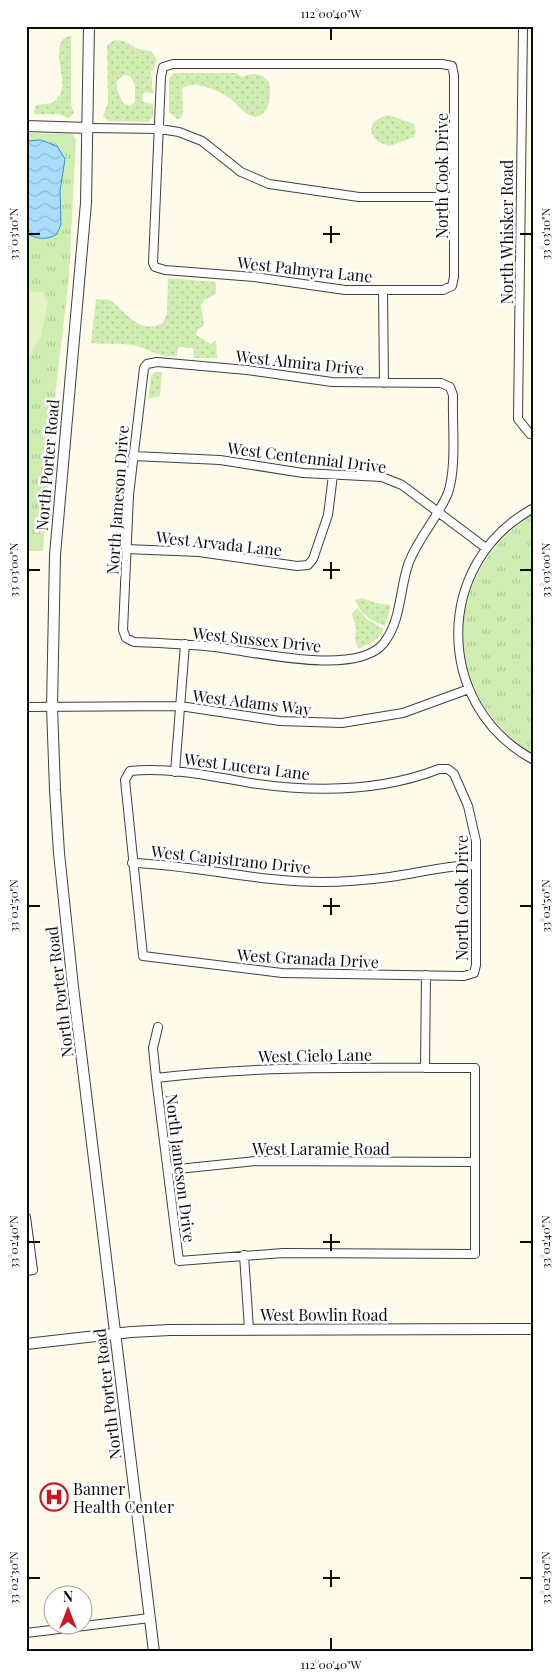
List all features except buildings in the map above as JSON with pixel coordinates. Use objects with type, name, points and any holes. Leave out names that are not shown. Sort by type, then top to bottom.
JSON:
[{"type":"street","name":"North Porter Road","points":[[89,26],[88,128],[81,276],[58,502],[52,707],[59,854],[154,1652]]},
{"type":"street","name":"North Whisker Road","points":[[522,26],[518,419],[532,434]]},
{"type":"street","name":"North Cook Drive","points":[[160,129],[161,76],[163,67],[173,64],[442,64],[452,66],[454,75],[454,277],[452,286]]},
{"type":"street","points":[[26,126],[160,129],[179,132],[202,141],[241,172],[269,184],[359,197],[454,197]]},
{"type":"street","name":"West Palmyra Lane","points":[[160,129],[155,267],[165,270],[239,275],[345,290],[443,290],[452,286]]},
{"type":"street","points":[[384,290],[384,383]]},
{"type":"street","name":"West Almira Drive","points":[[147,364],[157,362],[213,366],[332,382],[442,383],[450,387],[453,394],[451,479],[444,502],[437,511]]},
{"type":"street","name":"North Jameson Drive","points":[[126,638],[123,630],[126,549],[133,456],[143,372],[147,364]]},
{"type":"street","name":"West Centennial Drive","points":[[133,456],[220,460],[332,475],[382,477],[393,480],[486,548]]},
{"type":"street","name":"West Arvada Lane","points":[[126,549],[200,552],[308,565],[314,558],[328,516],[332,475]]},
{"type":"street","points":[[534,508],[507,526],[486,548],[469,577],[459,610],[458,645],[470,689],[492,726],[515,747],[534,760]]},
{"type":"street","name":"West Sussex Drive","points":[[126,638],[134,642],[185,644],[287,659],[321,661],[355,658],[368,654],[382,645],[396,619],[401,590],[412,556],[437,511]]},
{"type":"street","points":[[175,772],[185,644]]},
{"type":"street","name":"West Adams Way","points":[[26,707],[180,706],[280,721],[342,723],[403,713],[470,689]]},
{"type":"street","name":"West Lucera Lane","points":[[132,863],[125,780],[130,771],[175,772],[277,786],[325,789],[392,782],[439,769],[448,770]]},
{"type":"street","name":"North Cook Drive","points":[[448,770],[454,774],[463,792],[474,824],[476,865],[476,965],[474,973]]},
{"type":"street","name":"West Capistrano Drive","points":[[132,863],[196,868],[256,878],[322,882],[390,877],[439,867],[476,865]]},
{"type":"street","name":"West Granada Drive","points":[[132,863],[142,956],[282,973],[464,976],[474,973]]},
{"type":"street","points":[[425,1068],[426,975]]},
{"type":"street","name":"North Jameson Drive","points":[[158,1027],[153,1048],[179,1261],[244,1255]]},
{"type":"street","name":"West Cielo Lane","points":[[156,1078],[212,1071],[280,1067],[475,1068],[475,1162]]},
{"type":"street","name":"West Laramie Road","points":[[168,1170],[256,1161],[475,1162]]},
{"type":"street","points":[[249,1329],[244,1255],[475,1254],[475,1162]]},
{"type":"street","points":[[26,1217],[30,1271]]},
{"type":"street","name":"West Bowlin Road","points":[[26,1344],[115,1333],[249,1329],[534,1329]]},
{"type":"street","points":[[26,1633],[150,1618]]},
{"type":"green space","points":[[71,35],[71,104],[74,113],[69,118],[58,114],[34,114],[35,105],[52,103],[59,97],[62,81],[59,46],[63,39]]},
{"type":"green space","points":[[114,40],[124,41],[138,49],[151,51],[157,60],[151,72],[153,93],[144,92],[142,95],[143,102],[153,104],[153,117],[149,122],[108,121],[103,116],[108,103],[107,45]],"holes":[[[124,75],[130,76],[135,85],[135,102],[130,106],[123,103],[117,90],[117,81]]]},
{"type":"green space","points":[[174,73],[236,73],[242,77],[249,74],[260,75],[269,82],[269,103],[264,112],[255,117],[246,113],[228,97],[216,90],[194,85],[187,86],[182,89],[183,111],[181,118],[177,119],[169,112],[169,78]]},
{"type":"green space","points":[[389,115],[414,124],[416,132],[414,137],[390,146],[376,140],[371,130],[372,126],[375,121]]},
{"type":"green space","points":[[26,133],[72,134],[76,139],[69,277],[56,388],[43,551],[26,551]]},
{"type":"green space","points":[[168,278],[216,282],[216,294],[204,300],[201,305],[204,325],[198,329],[196,335],[211,344],[216,340],[217,358],[194,358],[193,348],[178,347],[177,356],[167,357],[141,347],[91,343],[96,299],[110,300],[127,316],[140,324],[154,326],[163,323],[167,314]]},
{"type":"green space","points":[[26,291],[42,292],[48,301],[41,336],[26,361]]},
{"type":"green space","points":[[155,372],[162,372],[160,396],[148,399],[151,376]]},
{"type":"green space","points":[[534,513],[534,755],[503,730],[481,700],[467,668],[463,634],[468,600],[481,568],[503,538]]},
{"type":"green space","points":[[362,598],[376,603],[391,605],[385,626],[363,614],[355,600]]},
{"type":"green space","points":[[357,608],[368,620],[384,629],[377,639],[359,649],[355,641],[356,628],[352,614]]},
{"type":"water","points":[[41,140],[57,146],[65,159],[60,191],[61,224],[57,234],[45,238],[34,237],[26,233],[26,141]]},
{"type":"place","name":"Banner Health Center","points":[[54,1497]]}]
